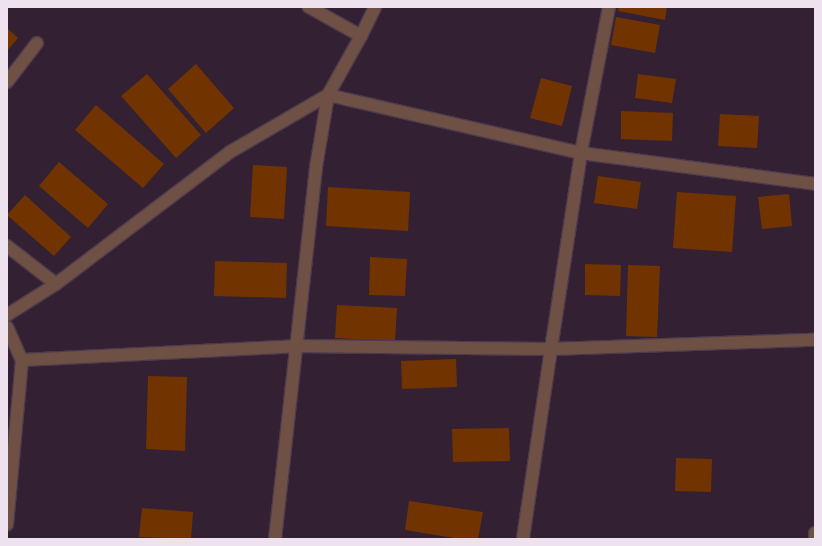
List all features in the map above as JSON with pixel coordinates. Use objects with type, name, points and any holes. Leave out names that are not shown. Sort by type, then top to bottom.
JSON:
[{"type":"street","points":[[308,7],[361,36]]},
{"type":"street","points":[[275,539],[316,167],[328,95],[376,7]]},
{"type":"street","points":[[523,539],[580,153],[610,7]]},
{"type":"street","points":[[7,82],[37,43]]},
{"type":"street","points":[[7,315],[56,284],[230,152],[328,95],[580,153],[815,184]]},
{"type":"street","points":[[7,246],[56,284]]},
{"type":"street","points":[[7,326],[22,360],[7,524]]},
{"type":"street","points":[[22,360],[296,346],[551,349],[815,340]]},
{"type":"street","points":[[815,533],[815,539]]},
{"type":"building","points":[[619,7],[667,7],[665,20],[618,11]]},
{"type":"building","points":[[616,17],[660,25],[655,53],[611,45]]},
{"type":"building","points":[[7,28],[18,38],[7,51]]},
{"type":"building","points":[[196,64],[234,108],[206,133],[168,89]]},
{"type":"building","points":[[147,74],[201,135],[176,158],[121,96]]},
{"type":"building","points":[[638,74],[676,79],[672,103],[635,98]]},
{"type":"building","points":[[541,78],[572,86],[562,126],[530,118]]},
{"type":"building","points":[[96,105],[164,164],[143,188],[75,130]]},
{"type":"building","points":[[621,111],[673,113],[672,141],[621,139]]},
{"type":"building","points":[[720,114],[759,116],[757,148],[718,146]]},
{"type":"building","points":[[59,162],[108,204],[88,228],[39,186]]},
{"type":"building","points":[[253,165],[287,167],[284,219],[250,217]]},
{"type":"building","points":[[598,176],[641,182],[637,209],[594,203]]},
{"type":"building","points":[[328,187],[410,192],[408,231],[326,226]]},
{"type":"building","points":[[677,192],[736,196],[732,252],[673,248]]},
{"type":"building","points":[[789,194],[792,226],[762,229],[758,197]]},
{"type":"building","points":[[25,195],[71,237],[54,256],[7,215]]},
{"type":"building","points":[[370,257],[407,259],[405,296],[369,295]]},
{"type":"building","points":[[215,261],[287,263],[286,298],[214,296]]},
{"type":"building","points":[[585,264],[621,265],[620,296],[585,295]]},
{"type":"building","points":[[628,265],[660,266],[657,337],[626,336]]},
{"type":"building","points":[[337,305],[397,308],[395,341],[335,338]]},
{"type":"building","points":[[456,359],[457,387],[402,389],[401,361]]},
{"type":"building","points":[[148,376],[187,377],[185,451],[146,449]]},
{"type":"building","points":[[509,428],[510,461],[453,462],[452,429]]},
{"type":"building","points":[[676,458],[712,459],[711,492],[675,491]]},
{"type":"building","points":[[409,501],[483,512],[478,539],[460,539],[405,530]]},
{"type":"building","points":[[142,508],[193,512],[191,539],[139,537]]}]
